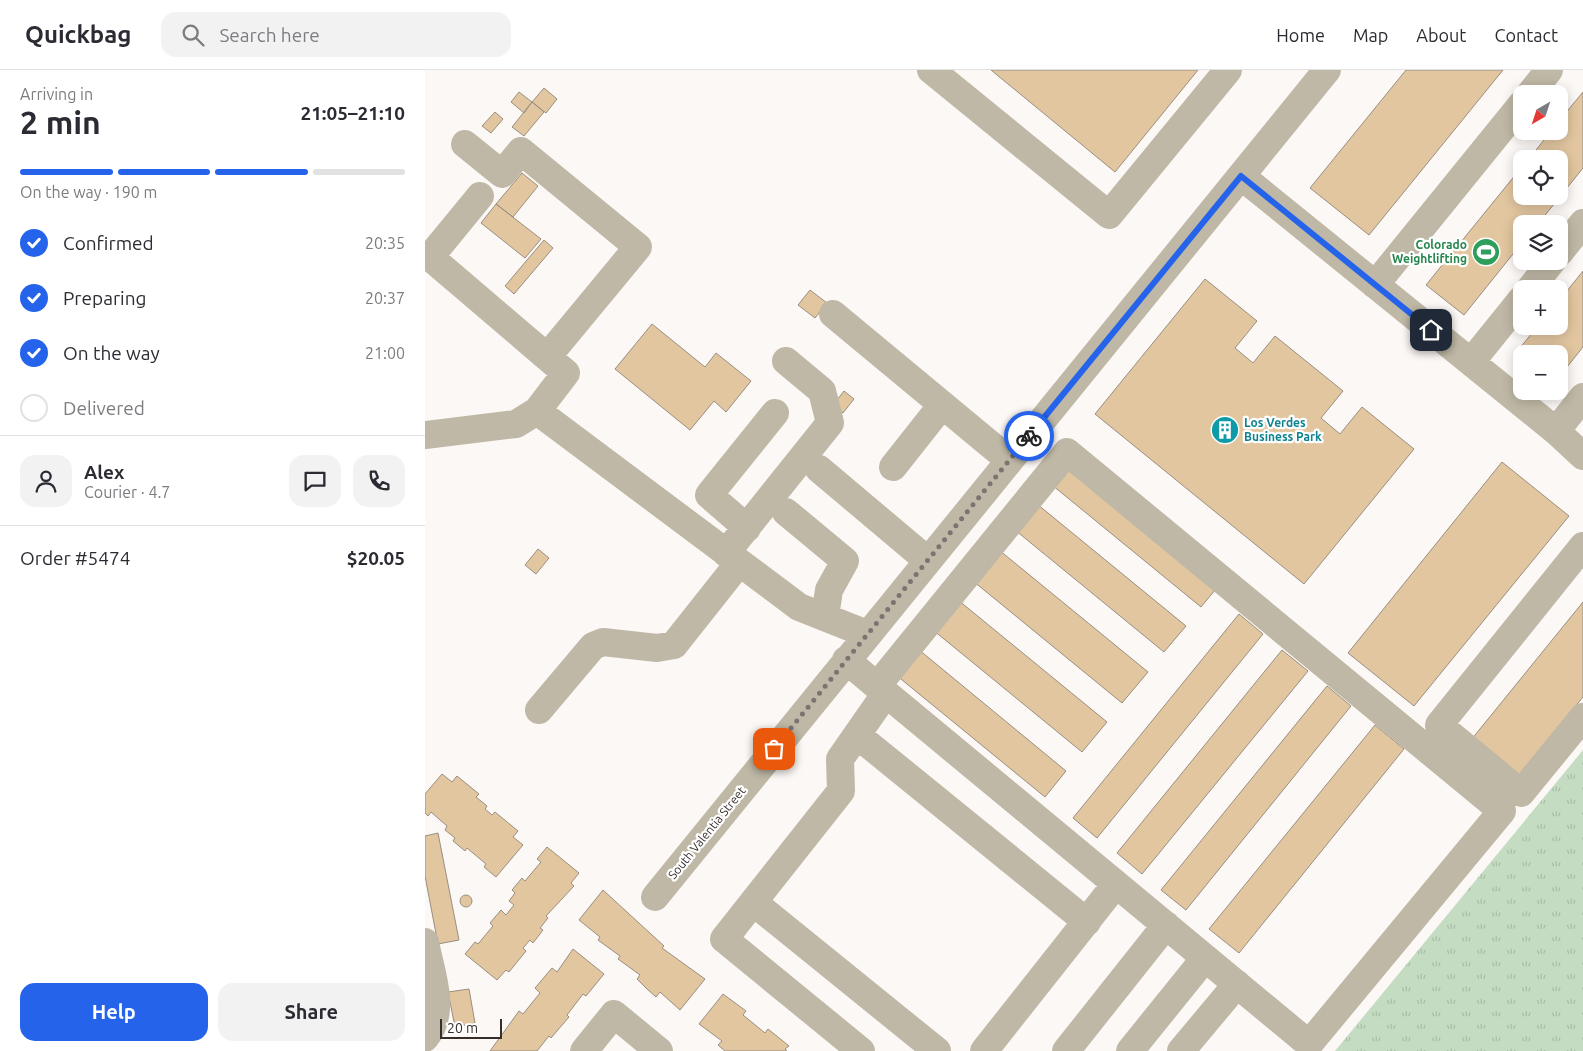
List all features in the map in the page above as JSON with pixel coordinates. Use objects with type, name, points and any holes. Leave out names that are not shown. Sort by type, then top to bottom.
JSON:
[{"type":"street","points":[[931,70],[1109,215],[1228,70]]},
{"type":"street","name":"South Valentia Street","points":[[655,897],[1327,70]]},
{"type":"street","points":[[1537,85],[1549,70]]},
{"type":"street","points":[[1375,285],[1513,114]]},
{"type":"street","points":[[465,144],[502,174],[521,151],[638,247],[547,357]]},
{"type":"street","points":[[1241,176],[1556,430],[1583,456]]},
{"type":"street","points":[[425,435],[516,424],[537,411],[566,373],[431,256],[481,196]]},
{"type":"street","points":[[1568,242],[1583,223]]},
{"type":"street","points":[[1537,280],[1546,270]]},
{"type":"street","points":[[1471,362],[1513,310]]},
{"type":"street","points":[[833,314],[1009,460]]},
{"type":"street","points":[[539,710],[593,646],[603,642],[657,648],[674,645],[733,558],[747,528],[831,423],[822,391],[786,361]]},
{"type":"street","points":[[1556,430],[1583,397]]},
{"type":"street","points":[[893,467],[942,405]]},
{"type":"street","points":[[537,411],[799,607],[867,634]]},
{"type":"street","points":[[747,528],[709,495],[775,414]]},
{"type":"street","points":[[846,660],[882,690],[1116,884],[1166,925],[1205,958],[1237,984],[1306,1047],[1502,811],[1067,452],[882,690],[857,735],[840,759],[841,791],[724,939],[861,1051]]},
{"type":"street","points":[[819,469],[927,560]]},
{"type":"street","points":[[786,512],[845,561],[829,590],[825,618]]},
{"type":"street","points":[[1583,546],[1439,725],[1521,793],[1583,717]]},
{"type":"street","points":[[857,735],[1087,922]]},
{"type":"street","points":[[985,1051],[1116,884]]},
{"type":"street","points":[[753,902],[937,1051]]},
{"type":"street","points":[[1066,1051],[1166,925]]},
{"type":"street","points":[[425,942],[437,1008],[436,1020],[425,1038]]},
{"type":"street","points":[[1130,1051],[1205,958]]},
{"type":"street","points":[[1181,1051],[1237,984]]},
{"type":"street","points":[[584,1051],[614,1014],[659,1051]]},
{"type":"green space","points":[[1583,750],[1583,1051],[1335,1051]]},
{"type":"building","points":[[991,70],[1198,70],[1115,172]]},
{"type":"building","points":[[1406,70],[1503,70],[1369,235],[1310,188]]},
{"type":"building","points":[[544,88],[557,99],[546,113],[532,102]]},
{"type":"building","points":[[519,92],[532,102],[524,113],[511,102]]},
{"type":"building","points":[[1583,92],[1583,168],[1568,187],[1568,150],[1536,150],[1544,140],[1568,140],[1568,110]]},
{"type":"building","points":[[532,102],[544,112],[524,136],[512,127]]},
{"type":"building","points":[[495,112],[503,119],[491,133],[482,126]]},
{"type":"building","points":[[522,173],[538,186],[513,217],[496,204]]},
{"type":"building","points":[[1513,178],[1513,205],[1553,205],[1545,215],[1513,215],[1513,254],[1464,315],[1426,285]]},
{"type":"building","points":[[496,204],[541,239],[525,258],[481,223]]},
{"type":"building","points":[[544,240],[553,248],[514,294],[505,286]]},
{"type":"building","points":[[1583,271],[1583,347],[1568,366],[1568,345],[1522,345],[1531,335],[1568,335],[1568,290]]},
{"type":"building","name":"Los Verdes Business Park","points":[[1205,279],[1257,321],[1235,348],[1253,363],[1275,336],[1343,391],[1321,418],[1340,434],[1362,407],[1414,449],[1304,584],[1095,414]]},
{"type":"building","points":[[810,290],[827,303],[815,318],[798,305]]},
{"type":"building","points":[[652,324],[705,367],[716,353],[751,381],[726,412],[714,401],[690,430],[615,369]]},
{"type":"building","points":[[844,391],[854,399],[843,413],[833,405]]},
{"type":"building","points":[[1071,461],[1220,584],[1201,607],[1052,485]]},
{"type":"building","points":[[1502,462],[1569,516],[1414,706],[1348,653]]},
{"type":"building","points":[[1037,504],[1186,626],[1164,652],[1015,530]]},
{"type":"building","points":[[538,549],[549,558],[536,574],[525,565]]},
{"type":"building","points":[[999,550],[1148,672],[1122,703],[973,581]]},
{"type":"building","points":[[958,600],[1107,722],[1082,752],[933,630]]},
{"type":"building","points":[[1583,602],[1583,697],[1517,778],[1471,740]]},
{"type":"building","points":[[1239,614],[1263,634],[1097,838],[1073,818]]},
{"type":"building","points":[[918,649],[1066,771],[1045,797],[896,675]]},
{"type":"building","points":[[1282,650],[1308,671],[1142,874],[1117,853]]},
{"type":"building","points":[[1327,686],[1351,706],[1186,910],[1161,890]]},
{"type":"building","points":[[1375,725],[1404,749],[1239,953],[1209,929]]},
{"type":"building","points":[[442,774],[452,782],[457,776],[479,794],[476,797],[487,806],[485,809],[492,815],[495,812],[518,831],[513,837],[523,845],[496,877],[484,867],[486,864],[467,848],[465,851],[453,841],[455,838],[445,830],[447,826],[431,812],[428,816],[425,813],[425,794]]},
{"type":"building","points":[[438,833],[459,940],[438,944],[425,876],[425,836]]},
{"type":"building","points":[[547,847],[579,873],[571,883],[574,886],[546,916],[548,918],[540,928],[543,930],[533,943],[530,940],[523,948],[526,951],[509,972],[506,970],[497,980],[465,954],[475,942],[478,944],[493,926],[490,923],[501,910],[506,915],[514,905],[509,901],[515,893],[512,890],[522,878],[525,881],[541,862],[537,859]]},
{"type":"building","points":[[603,890],[664,946],[662,948],[705,979],[680,1010],[660,992],[656,997],[647,989],[637,979],[640,975],[618,959],[620,956],[598,940],[600,937],[579,920]]},
{"type":"building","points":[[464,895],[468,895],[472,901],[468,907],[464,907],[460,903],[460,899]]},
{"type":"building","points":[[573,949],[604,974],[586,996],[583,994],[567,1015],[569,1017],[551,1038],[549,1036],[537,1051],[490,1051],[519,1011],[523,1014],[540,993],[535,988],[552,968],[557,972]]},
{"type":"building","points":[[469,989],[475,1023],[455,1027],[448,992]]},
{"type":"building","points":[[723,994],[746,1011],[743,1015],[765,1033],[768,1029],[789,1046],[785,1049],[787,1051],[725,1051],[718,1045],[722,1041],[699,1024]]},
{"type":"way so far","points":[[774,749],[1029,436]]},
{"type":"place","name":"Colorado Weightlifting","points":[[1486,252]]},
{"type":"place","name":"Los Verdes Business Park","points":[[1225,430]]},
{"type":"route","points":[[1029,436],[1241,176],[1431,330]]}]
